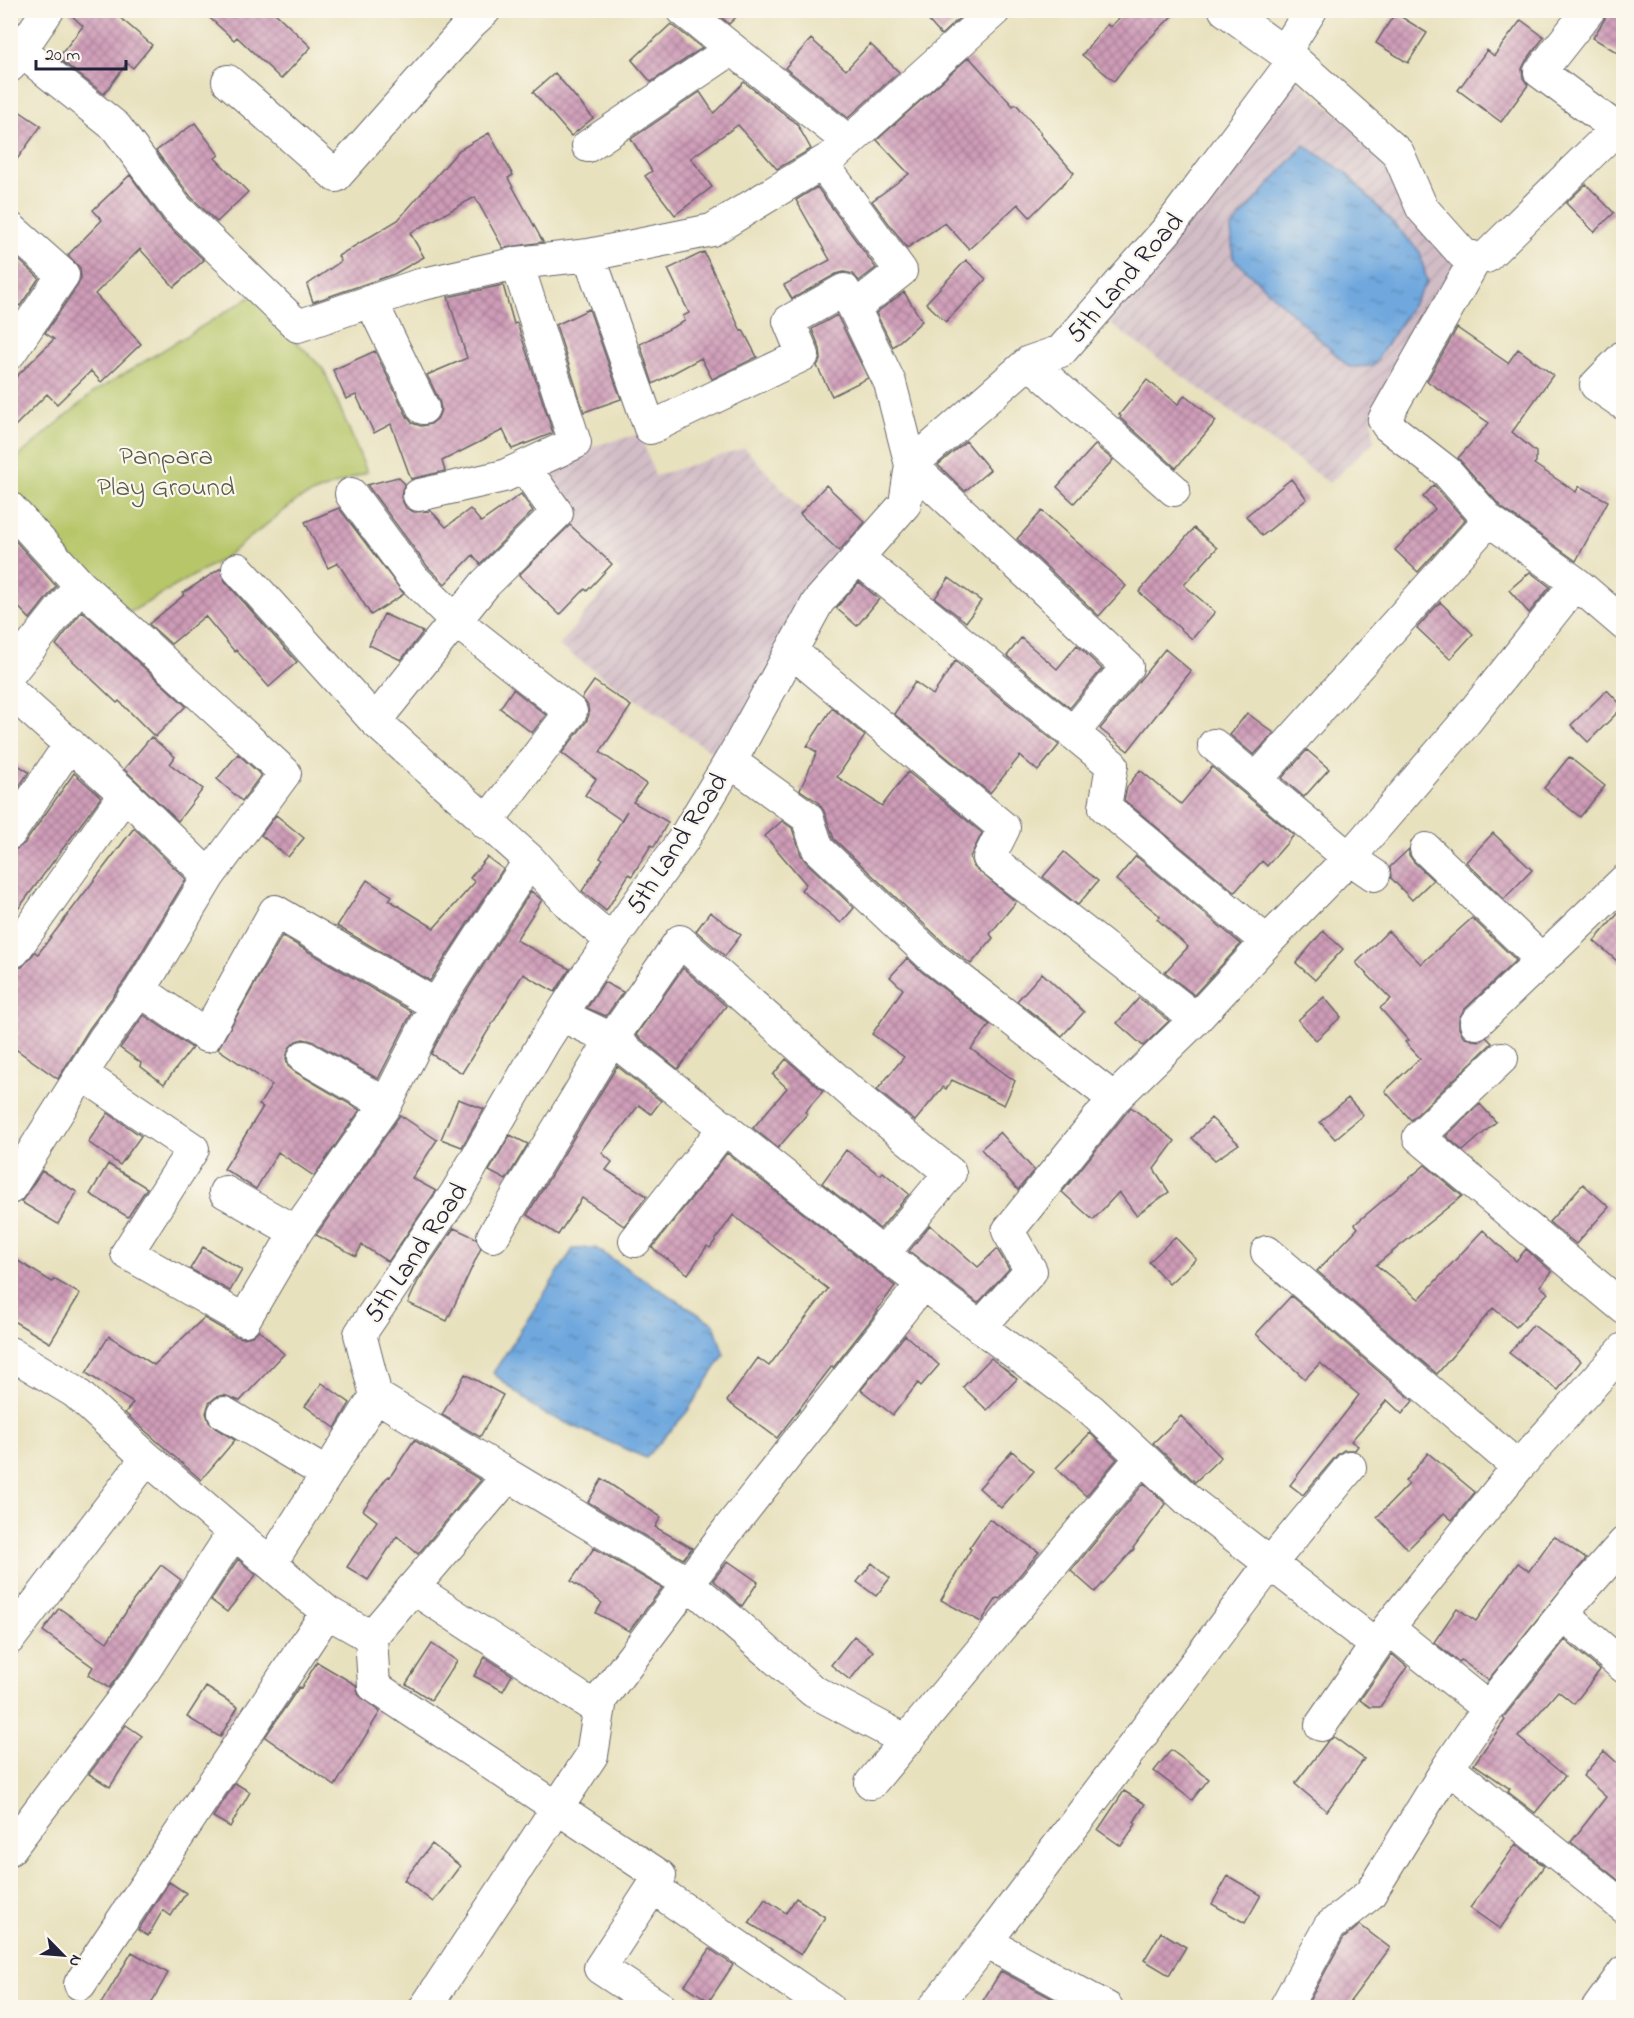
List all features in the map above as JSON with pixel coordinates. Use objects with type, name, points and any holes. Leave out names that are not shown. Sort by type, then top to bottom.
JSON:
[{"type":"street","points":[[48,10],[13,62],[116,127],[177,209],[298,326],[419,285],[517,263],[589,255],[712,230],[832,157],[994,10]]},
{"type":"street","points":[[683,10],[849,142]]},
{"type":"street","points":[[1225,10],[1289,57],[1398,153],[1422,208],[1463,254],[1476,258],[1485,256],[1620,131],[1540,72],[1589,10]]},
{"type":"street","name":"5th Land Road","points":[[376,1396],[360,1334],[456,1193],[561,1015],[611,940],[683,840],[730,761],[818,602],[905,504],[911,465],[1029,362],[1061,351],[1167,230],[1289,57],[1311,10]]},
{"type":"street","points":[[228,81],[336,176],[470,15]]},
{"type":"street","points":[[588,146],[732,49]]},
{"type":"street","points":[[822,164],[902,271],[854,308]]},
{"type":"street","points":[[10,228],[63,275],[10,353]]},
{"type":"street","points":[[589,255],[650,428],[803,355],[789,321],[844,290],[890,383],[911,465],[1127,667],[1073,734]]},
{"type":"street","points":[[1476,258],[1384,420],[1388,426],[1447,472],[1489,520],[1576,583],[1623,624]]},
{"type":"street","points":[[419,495],[504,476],[575,444],[517,263]]},
{"type":"street","points":[[371,301],[423,408]]},
{"type":"street","points":[[1623,356],[1596,385],[1623,404]]},
{"type":"street","points":[[1029,362],[1174,490]]},
{"type":"street","points":[[375,721],[485,584],[557,513],[524,467]]},
{"type":"street","points":[[351,494],[413,578],[456,621],[571,712],[486,823]]},
{"type":"street","points":[[10,508],[80,585],[285,773],[209,876],[140,990],[104,1039],[14,1176]]},
{"type":"street","points":[[1256,780],[1489,520]]},
{"type":"street","points":[[858,558],[1112,765],[1105,807],[1267,942]]},
{"type":"street","points":[[238,569],[375,721],[486,823],[530,860],[572,907],[611,940]]},
{"type":"street","points":[[980,1327],[1031,1271],[1008,1231],[1114,1099],[1196,1019],[1349,858],[1460,729],[1576,583]]},
{"type":"street","points":[[10,673],[80,585]]},
{"type":"street","points":[[791,651],[1004,828],[989,858],[1196,1019]]},
{"type":"street","points":[[10,691],[126,794],[209,876]]},
{"type":"street","points":[[10,833],[70,744]]},
{"type":"street","points":[[1214,745],[1349,858],[1374,875]]},
{"type":"street","points":[[730,761],[807,817],[818,849],[933,958],[1114,1099]]},
{"type":"street","points":[[14,951],[126,794]]},
{"type":"street","points":[[1426,849],[1542,960]]},
{"type":"street","points":[[82,1074],[193,1149],[127,1253],[244,1320],[296,1232],[386,1104],[436,1005],[530,860]]},
{"type":"street","points":[[1476,1023],[1623,881]]},
{"type":"street","points":[[140,990],[206,1036],[274,911],[436,1005]]},
{"type":"street","points":[[493,1236],[612,1039],[680,941],[852,1093],[950,1173],[883,1254]]},
{"type":"street","points":[[561,1015],[612,1039],[883,1254],[1091,1410],[1188,1500],[1270,1564],[1488,1708]]},
{"type":"street","points":[[304,1057],[386,1104]]},
{"type":"street","points":[[1503,1058],[1419,1137],[1623,1308]]},
{"type":"street","points":[[635,1240],[725,1127]]},
{"type":"street","points":[[225,1192],[296,1232]]},
{"type":"street","points":[[1267,1252],[1518,1467]]},
{"type":"street","points":[[436,2004],[591,1755],[601,1699],[688,1582],[922,1283]]},
{"type":"street","points":[[1321,1725],[1382,1637],[1518,1467],[1623,1349]]},
{"type":"street","points":[[12,1356],[75,1392],[147,1458],[327,1612],[371,1637]]},
{"type":"street","points":[[271,1563],[376,1396],[688,1582],[813,1691],[907,1741]]},
{"type":"street","points":[[224,1413],[327,1474]]},
{"type":"street","points":[[871,1784],[1142,1457]]},
{"type":"street","points":[[10,1638],[147,1458]]},
{"type":"street","points":[[934,2007],[986,1942],[1270,1564],[1350,1467]]},
{"type":"street","points":[[508,1476],[371,1637],[374,1686],[660,1876],[600,1968],[661,2007]]},
{"type":"street","points":[[10,1849],[144,1671],[233,1533]]},
{"type":"street","points":[[1285,2007],[1329,1927],[1370,1894],[1448,1767],[1488,1708],[1623,1543]]},
{"type":"street","points":[[413,1588],[599,1710]]},
{"type":"street","points":[[80,1984],[327,1612]]},
{"type":"street","points":[[1563,1614],[1623,1667]]},
{"type":"street","points":[[1448,1767],[1623,1907]]},
{"type":"street","points":[[652,1887],[828,2007]]},
{"type":"street","points":[[986,1942],[1107,2007]]},
{"type":"street","points":[[1598,2007],[1623,1972]]},
{"type":"shaded area","points":[[1294,78],[1390,159],[1458,265],[1372,414],[1374,441],[1329,483],[1102,318]]},
{"type":"shaded area","points":[[640,434],[655,476],[745,448],[841,554],[724,761],[559,646],[620,571],[570,525],[541,471],[585,448]]},
{"type":"green space","name":"Panpara Play Ground","points":[[252,296],[324,370],[367,472],[299,499],[224,558],[124,616],[11,492],[11,463],[94,392]]},
{"type":"water","points":[[1304,145],[1346,173],[1420,252],[1427,282],[1373,366],[1349,367],[1233,258],[1231,228]]},
{"type":"water","points":[[595,1248],[714,1324],[724,1355],[687,1412],[646,1458],[539,1411],[493,1373],[573,1249]]},
{"type":"building","points":[[66,10],[111,10],[152,45],[133,68],[127,63],[104,94],[58,58],[83,26]]},
{"type":"building","points":[[201,10],[272,10],[311,47],[281,79],[237,37],[234,40]]},
{"type":"building","points":[[713,10],[743,10],[729,24]]},
{"type":"building","points":[[919,10],[968,10],[941,35]]},
{"type":"building","points":[[1127,10],[1178,10],[1138,50],[1114,81],[1082,55],[1107,24],[1110,27]]},
{"type":"building","points":[[1610,10],[1623,10],[1623,56],[1593,38]]},
{"type":"building","points":[[1395,13],[1427,33],[1408,63],[1376,43]]},
{"type":"building","points":[[1521,20],[1544,37],[1522,69],[1523,78],[1528,85],[1501,122],[1458,90],[1487,50],[1494,56]]},
{"type":"building","points":[[671,24],[702,48],[651,82],[632,60]]},
{"type":"building","points":[[811,39],[846,70],[870,44],[899,72],[848,118],[785,68]]},
{"type":"building","points":[[969,57],[1013,106],[1016,104],[1074,173],[1030,217],[1018,204],[969,249],[945,223],[907,248],[872,201],[909,174],[877,140]]},
{"type":"building","points":[[555,73],[593,118],[571,136],[533,92]]},
{"type":"building","points":[[744,82],[797,124],[811,149],[777,169],[738,125],[691,158],[712,187],[675,215],[645,176],[652,171],[631,139],[700,92],[714,113]]},
{"type":"building","points":[[10,105],[41,126],[10,169]]},
{"type":"building","points":[[195,123],[219,155],[215,158],[248,192],[217,222],[191,197],[156,151]]},
{"type":"building","points":[[489,133],[513,175],[508,178],[543,242],[503,248],[475,197],[410,233],[424,257],[394,274],[313,302],[307,285],[341,261],[338,256],[398,220],[459,150]]},
{"type":"building","points":[[130,175],[164,222],[204,260],[174,287],[140,249],[95,294],[141,344],[101,382],[91,371],[57,404],[47,394],[10,431],[10,383],[54,339],[45,333],[81,278],[80,268],[68,255],[102,220],[93,210]]},
{"type":"building","points":[[1586,184],[1614,213],[1594,232],[1566,203]]},
{"type":"building","points":[[817,187],[876,268],[859,281],[853,274],[844,272],[836,274],[792,299],[784,285],[830,260],[796,200]]},
{"type":"building","points":[[10,252],[39,278],[20,306],[10,300]]},
{"type":"building","points":[[704,252],[741,331],[743,330],[757,357],[712,379],[701,358],[653,384],[640,344],[685,321],[683,316],[689,313],[668,269]]},
{"type":"building","points":[[966,260],[986,279],[946,322],[926,303]]},
{"type":"building","points":[[503,285],[514,324],[517,323],[553,433],[512,449],[503,430],[442,461],[445,471],[411,479],[391,424],[374,433],[356,395],[346,399],[333,370],[375,351],[412,423],[421,426],[431,424],[438,418],[441,409],[427,375],[467,358],[448,297]]},
{"type":"building","points":[[904,292],[922,321],[893,347],[876,313]]},
{"type":"building","points":[[589,309],[621,399],[584,412],[556,325]]},
{"type":"building","points":[[837,315],[868,378],[832,396],[817,366],[821,358],[820,349],[812,329]]},
{"type":"building","points":[[1457,328],[1508,363],[1518,349],[1553,375],[1512,432],[1536,452],[1534,464],[1576,492],[1579,486],[1608,501],[1576,561],[1501,507],[1458,458],[1489,423],[1427,381]]},
{"type":"building","points":[[1147,380],[1178,404],[1185,395],[1216,421],[1176,468],[1119,415]]},
{"type":"building","points":[[966,441],[990,470],[965,491],[938,465]]},
{"type":"building","points":[[1095,445],[1113,460],[1074,503],[1057,487]]},
{"type":"building","points":[[398,477],[405,484],[401,498],[406,508],[414,512],[431,511],[446,527],[470,509],[481,522],[521,494],[533,511],[480,564],[473,555],[445,584],[427,566],[367,485]]},
{"type":"building","points":[[1291,479],[1307,499],[1262,536],[1246,516]]},
{"type":"building","points":[[826,485],[865,522],[839,551],[800,514]]},
{"type":"building","points":[[1434,485],[1465,520],[1418,572],[1395,550],[1435,509],[1423,497]]},
{"type":"building","points":[[339,508],[404,594],[371,615],[338,563],[328,568],[305,522]]},
{"type":"building","points":[[1042,511],[1126,586],[1099,616],[1017,539]]},
{"type":"building","points":[[570,525],[612,564],[560,615],[519,575]]},
{"type":"building","points":[[1194,528],[1217,548],[1184,585],[1215,612],[1192,639],[1139,592]]},
{"type":"building","points":[[10,535],[56,586],[30,619],[10,598]]},
{"type":"building","points":[[221,568],[225,581],[297,662],[269,687],[236,650],[235,652],[205,616],[171,644],[149,624],[184,595],[183,593]]},
{"type":"building","points":[[1530,572],[1550,587],[1529,613],[1509,590]]},
{"type":"building","points":[[949,578],[981,601],[966,622],[935,598]]},
{"type":"building","points":[[859,582],[879,599],[857,626],[836,608]]},
{"type":"building","points":[[1440,602],[1473,634],[1450,659],[1417,628]]},
{"type":"building","points":[[82,611],[186,706],[155,737],[119,701],[117,703],[56,645]]},
{"type":"building","points":[[384,614],[423,632],[401,660],[369,645]]},
{"type":"building","points":[[1021,638],[1057,669],[1077,645],[1102,669],[1070,708],[1007,656]]},
{"type":"building","points":[[1165,649],[1191,671],[1128,751],[1100,729]]},
{"type":"building","points":[[955,661],[1059,745],[1038,771],[1020,756],[990,793],[894,714],[915,682],[933,695]]},
{"type":"building","points":[[594,681],[631,706],[600,752],[646,784],[633,802],[668,822],[654,847],[651,845],[632,876],[629,874],[606,911],[582,891],[603,859],[600,858],[627,811],[621,820],[585,795],[596,779],[562,753],[586,722],[589,715],[588,706],[582,698]]},
{"type":"building","points":[[513,689],[546,715],[532,733],[500,708]]},
{"type":"building","points":[[1607,690],[1623,707],[1588,742],[1571,725]]},
{"type":"building","points":[[832,708],[865,736],[837,777],[882,806],[908,772],[982,833],[970,857],[973,866],[1016,902],[990,934],[993,938],[971,964],[945,944],[834,839],[824,811],[818,802],[800,790],[817,752],[807,746]]},
{"type":"building","points":[[1247,713],[1274,733],[1254,755],[1230,735]]},
{"type":"building","points":[[151,737],[175,757],[170,764],[203,789],[178,821],[124,769]]},
{"type":"building","points":[[1307,750],[1329,769],[1304,797],[1282,778]]},
{"type":"building","points":[[238,754],[261,775],[242,801],[217,779]]},
{"type":"building","points":[[1569,757],[1605,786],[1580,817],[1544,788]]},
{"type":"building","points":[[10,760],[29,772],[10,800]]},
{"type":"building","points":[[1212,767],[1294,835],[1267,866],[1262,861],[1235,892],[1124,800],[1127,787],[1140,770],[1181,804]]},
{"type":"building","points":[[74,773],[101,797],[10,920],[10,856],[25,843]]},
{"type":"building","points":[[276,815],[304,838],[288,857],[261,835]]},
{"type":"building","points":[[782,821],[792,828],[801,855],[806,862],[854,908],[841,923],[801,890],[806,884],[765,836]]},
{"type":"building","points":[[134,828],[186,879],[125,980],[89,1029],[58,1079],[10,1045],[10,968],[22,967],[35,952],[38,954]]},
{"type":"building","points":[[1493,833],[1532,870],[1504,899],[1466,862]]},
{"type":"building","points":[[1409,849],[1409,855],[1414,862],[1433,880],[1412,900],[1391,878],[1390,867]]},
{"type":"building","points":[[1064,852],[1098,881],[1078,905],[1043,877]]},
{"type":"building","points":[[1136,856],[1241,944],[1194,995],[1165,972],[1188,947],[1157,919],[1160,916],[1116,880]]},
{"type":"building","points":[[487,857],[503,869],[430,981],[337,926],[367,880],[392,896],[389,900],[434,928],[475,882],[470,878]]},
{"type":"building","points":[[531,891],[542,900],[516,940],[570,969],[555,992],[523,974],[462,1073],[431,1054],[452,1014]]},
{"type":"building","points":[[1623,908],[1623,966],[1594,941]]},
{"type":"building","points":[[710,912],[741,935],[725,956],[696,931]]},
{"type":"building","points":[[1472,918],[1516,960],[1464,1010],[1459,1019],[1459,1028],[1463,1036],[1480,1041],[1486,1037],[1492,1043],[1411,1120],[1385,1091],[1420,1058],[1405,1042],[1408,1040],[1380,1008],[1391,999],[1356,963],[1388,931],[1421,964]]},
{"type":"building","points":[[1323,931],[1343,949],[1315,980],[1296,963]]},
{"type":"building","points":[[282,936],[412,1012],[378,1079],[312,1041],[303,1039],[296,1041],[289,1048],[286,1058],[288,1066],[360,1110],[314,1176],[278,1152],[256,1189],[224,1169],[263,1107],[259,1105],[272,1085],[218,1049]]},
{"type":"building","points":[[907,958],[990,1025],[971,1049],[1015,1081],[1004,1105],[952,1080],[946,1089],[943,1087],[915,1121],[877,1090],[904,1057],[872,1034],[903,989],[890,977]]},
{"type":"building","points":[[683,968],[726,1006],[678,1069],[636,1035]]},
{"type":"building","points":[[1042,973],[1084,1012],[1062,1036],[1017,1001]]},
{"type":"building","points":[[604,982],[623,992],[606,1016],[587,1008]]},
{"type":"building","points":[[1324,997],[1341,1017],[1316,1040],[1298,1020]]},
{"type":"building","points":[[1139,998],[1169,1021],[1143,1046],[1117,1023]]},
{"type":"building","points":[[144,1015],[192,1048],[164,1084],[120,1048]]},
{"type":"building","points":[[786,1059],[823,1091],[778,1148],[753,1128],[787,1088],[773,1075]]},
{"type":"building","points":[[617,1066],[661,1101],[651,1114],[639,1105],[602,1153],[612,1162],[606,1170],[647,1196],[624,1226],[582,1198],[558,1235],[527,1215]]},
{"type":"building","points":[[1348,1098],[1363,1115],[1335,1139],[1320,1122]]},
{"type":"building","points":[[458,1099],[484,1109],[462,1147],[441,1139]]},
{"type":"building","points":[[1480,1104],[1496,1122],[1463,1151],[1446,1136]]},
{"type":"building","points":[[1131,1107],[1175,1141],[1154,1169],[1169,1192],[1136,1215],[1119,1192],[1093,1220],[1062,1192]]},
{"type":"building","points":[[108,1113],[141,1136],[120,1165],[88,1142]]},
{"type":"building","points":[[400,1115],[437,1140],[412,1178],[436,1191],[388,1262],[362,1245],[356,1256],[316,1235]]},
{"type":"building","points":[[1211,1118],[1239,1144],[1215,1160],[1192,1138]]},
{"type":"building","points":[[1000,1132],[1034,1170],[1018,1190],[981,1149]]},
{"type":"building","points":[[510,1135],[528,1144],[506,1180],[489,1171]]},
{"type":"building","points":[[846,1150],[880,1175],[883,1172],[909,1194],[880,1229],[822,1183]]},
{"type":"building","points":[[727,1153],[895,1286],[878,1311],[777,1438],[727,1401],[758,1358],[769,1366],[828,1289],[733,1215],[710,1248],[707,1246],[688,1274],[652,1248]]},
{"type":"building","points":[[108,1164],[147,1188],[128,1217],[90,1194]]},
{"type":"building","points":[[1425,1165],[1462,1196],[1376,1265],[1419,1299],[1483,1230],[1516,1261],[1526,1249],[1552,1272],[1540,1286],[1548,1293],[1516,1327],[1493,1308],[1437,1374],[1317,1271],[1358,1228],[1355,1224]]},
{"type":"building","points":[[42,1171],[77,1192],[58,1224],[21,1202]]},
{"type":"building","points":[[1583,1184],[1609,1207],[1576,1244],[1549,1222]]},
{"type":"building","points":[[930,1225],[978,1267],[997,1249],[1009,1269],[978,1303],[909,1251]]},
{"type":"building","points":[[454,1228],[476,1238],[481,1248],[447,1321],[408,1303],[418,1281]]},
{"type":"building","points":[[1175,1237],[1196,1259],[1169,1284],[1149,1262]]},
{"type":"building","points":[[203,1247],[242,1270],[230,1291],[190,1269]]},
{"type":"building","points":[[10,1256],[52,1282],[54,1279],[80,1294],[50,1343],[10,1319]]},
{"type":"building","points":[[1291,1296],[1413,1401],[1402,1414],[1387,1400],[1351,1441],[1358,1446],[1355,1450],[1344,1450],[1337,1455],[1303,1495],[1290,1485],[1359,1395],[1320,1363],[1305,1379],[1256,1334]]},
{"type":"building","points":[[204,1318],[235,1336],[243,1338],[252,1336],[259,1330],[284,1354],[240,1401],[224,1395],[216,1397],[209,1403],[206,1413],[209,1422],[235,1440],[201,1480],[125,1413],[133,1403],[86,1373],[109,1336],[154,1365]]},
{"type":"building","points":[[1533,1325],[1581,1361],[1558,1390],[1509,1353]]},
{"type":"building","points":[[905,1335],[939,1365],[921,1386],[918,1383],[893,1415],[861,1390]]},
{"type":"building","points":[[991,1358],[1017,1379],[987,1410],[963,1387]]},
{"type":"building","points":[[465,1374],[503,1395],[480,1437],[442,1415]]},
{"type":"building","points":[[322,1383],[350,1403],[335,1428],[305,1406]]},
{"type":"building","points":[[1181,1416],[1221,1457],[1195,1482],[1153,1443]]},
{"type":"building","points":[[1090,1433],[1117,1459],[1086,1496],[1056,1468]]},
{"type":"building","points":[[414,1440],[481,1480],[418,1554],[397,1536],[368,1580],[347,1567],[377,1521],[363,1510],[388,1476],[390,1477]]},
{"type":"building","points":[[1012,1451],[1034,1471],[1001,1508],[979,1488]]},
{"type":"building","points":[[1428,1453],[1475,1492],[1452,1520],[1444,1513],[1408,1549],[1377,1517],[1409,1484],[1405,1481]]},
{"type":"building","points":[[602,1479],[661,1517],[655,1527],[692,1548],[683,1559],[588,1502]]},
{"type":"building","points":[[1144,1483],[1166,1504],[1134,1549],[1095,1592],[1071,1571]]},
{"type":"building","points":[[989,1519],[1039,1552],[1000,1599],[997,1598],[981,1622],[941,1600],[971,1549],[969,1548]]},
{"type":"building","points":[[1554,1536],[1586,1559],[1488,1680],[1461,1660],[1459,1662],[1434,1642],[1457,1608],[1476,1621],[1518,1563],[1529,1571]]},
{"type":"building","points":[[594,1548],[662,1588],[629,1631],[596,1613],[602,1603],[571,1581]]},
{"type":"building","points":[[238,1559],[256,1575],[227,1612],[211,1600]]},
{"type":"building","points":[[728,1561],[758,1582],[742,1606],[713,1580]]},
{"type":"building","points":[[872,1563],[890,1578],[876,1596],[857,1582]]},
{"type":"building","points":[[161,1565],[181,1580],[109,1688],[88,1675],[93,1667],[43,1631],[59,1608],[107,1642],[133,1601]]},
{"type":"building","points":[[854,1636],[873,1651],[850,1680],[831,1665]]},
{"type":"building","points":[[1565,1640],[1600,1670],[1574,1704],[1558,1691],[1518,1737],[1565,1776],[1535,1813],[1508,1792],[1510,1789],[1474,1764],[1505,1720],[1503,1718]]},
{"type":"building","points":[[432,1644],[457,1661],[431,1700],[406,1684]]},
{"type":"building","points":[[1392,1654],[1407,1667],[1380,1707],[1370,1707],[1360,1700]]},
{"type":"building","points":[[485,1657],[512,1675],[503,1691],[474,1676]]},
{"type":"building","points":[[317,1662],[356,1685],[359,1695],[380,1712],[335,1786],[265,1737]]},
{"type":"building","points":[[206,1687],[238,1707],[220,1737],[187,1717]]},
{"type":"building","points":[[126,1725],[142,1736],[110,1787],[89,1774]]},
{"type":"building","points":[[1334,1737],[1364,1759],[1327,1811],[1295,1784],[1327,1742]]},
{"type":"building","points":[[1171,1750],[1209,1779],[1192,1800],[1154,1771]]},
{"type":"building","points":[[1604,1751],[1623,1768],[1623,1884],[1571,1842],[1606,1797],[1583,1776]]},
{"type":"building","points":[[235,1783],[250,1792],[230,1827],[213,1817]]},
{"type":"building","points":[[1124,1791],[1145,1804],[1134,1822],[1136,1824],[1121,1846],[1098,1830]]},
{"type":"building","points":[[432,1844],[460,1866],[433,1902],[404,1880]]},
{"type":"building","points":[[1516,1844],[1544,1866],[1500,1929],[1470,1908]]},
{"type":"building","points":[[1228,1876],[1261,1895],[1245,1923],[1212,1904]]},
{"type":"building","points":[[169,1882],[186,1893],[171,1916],[163,1910],[148,1936],[138,1930]]},
{"type":"building","points":[[796,1898],[825,1917],[801,1955],[749,1923],[765,1899],[786,1913]]},
{"type":"building","points":[[1360,1925],[1390,1948],[1346,2007],[1306,2007],[1343,1939]]},
{"type":"building","points":[[1161,1932],[1186,1947],[1169,1975],[1144,1960]]},
{"type":"building","points":[[710,1949],[733,1965],[709,2001],[685,1985]]},
{"type":"building","points":[[132,1952],[168,1973],[149,2007],[99,2007]]},
{"type":"building","points":[[1001,1971],[1068,2007],[979,2007]]}]
